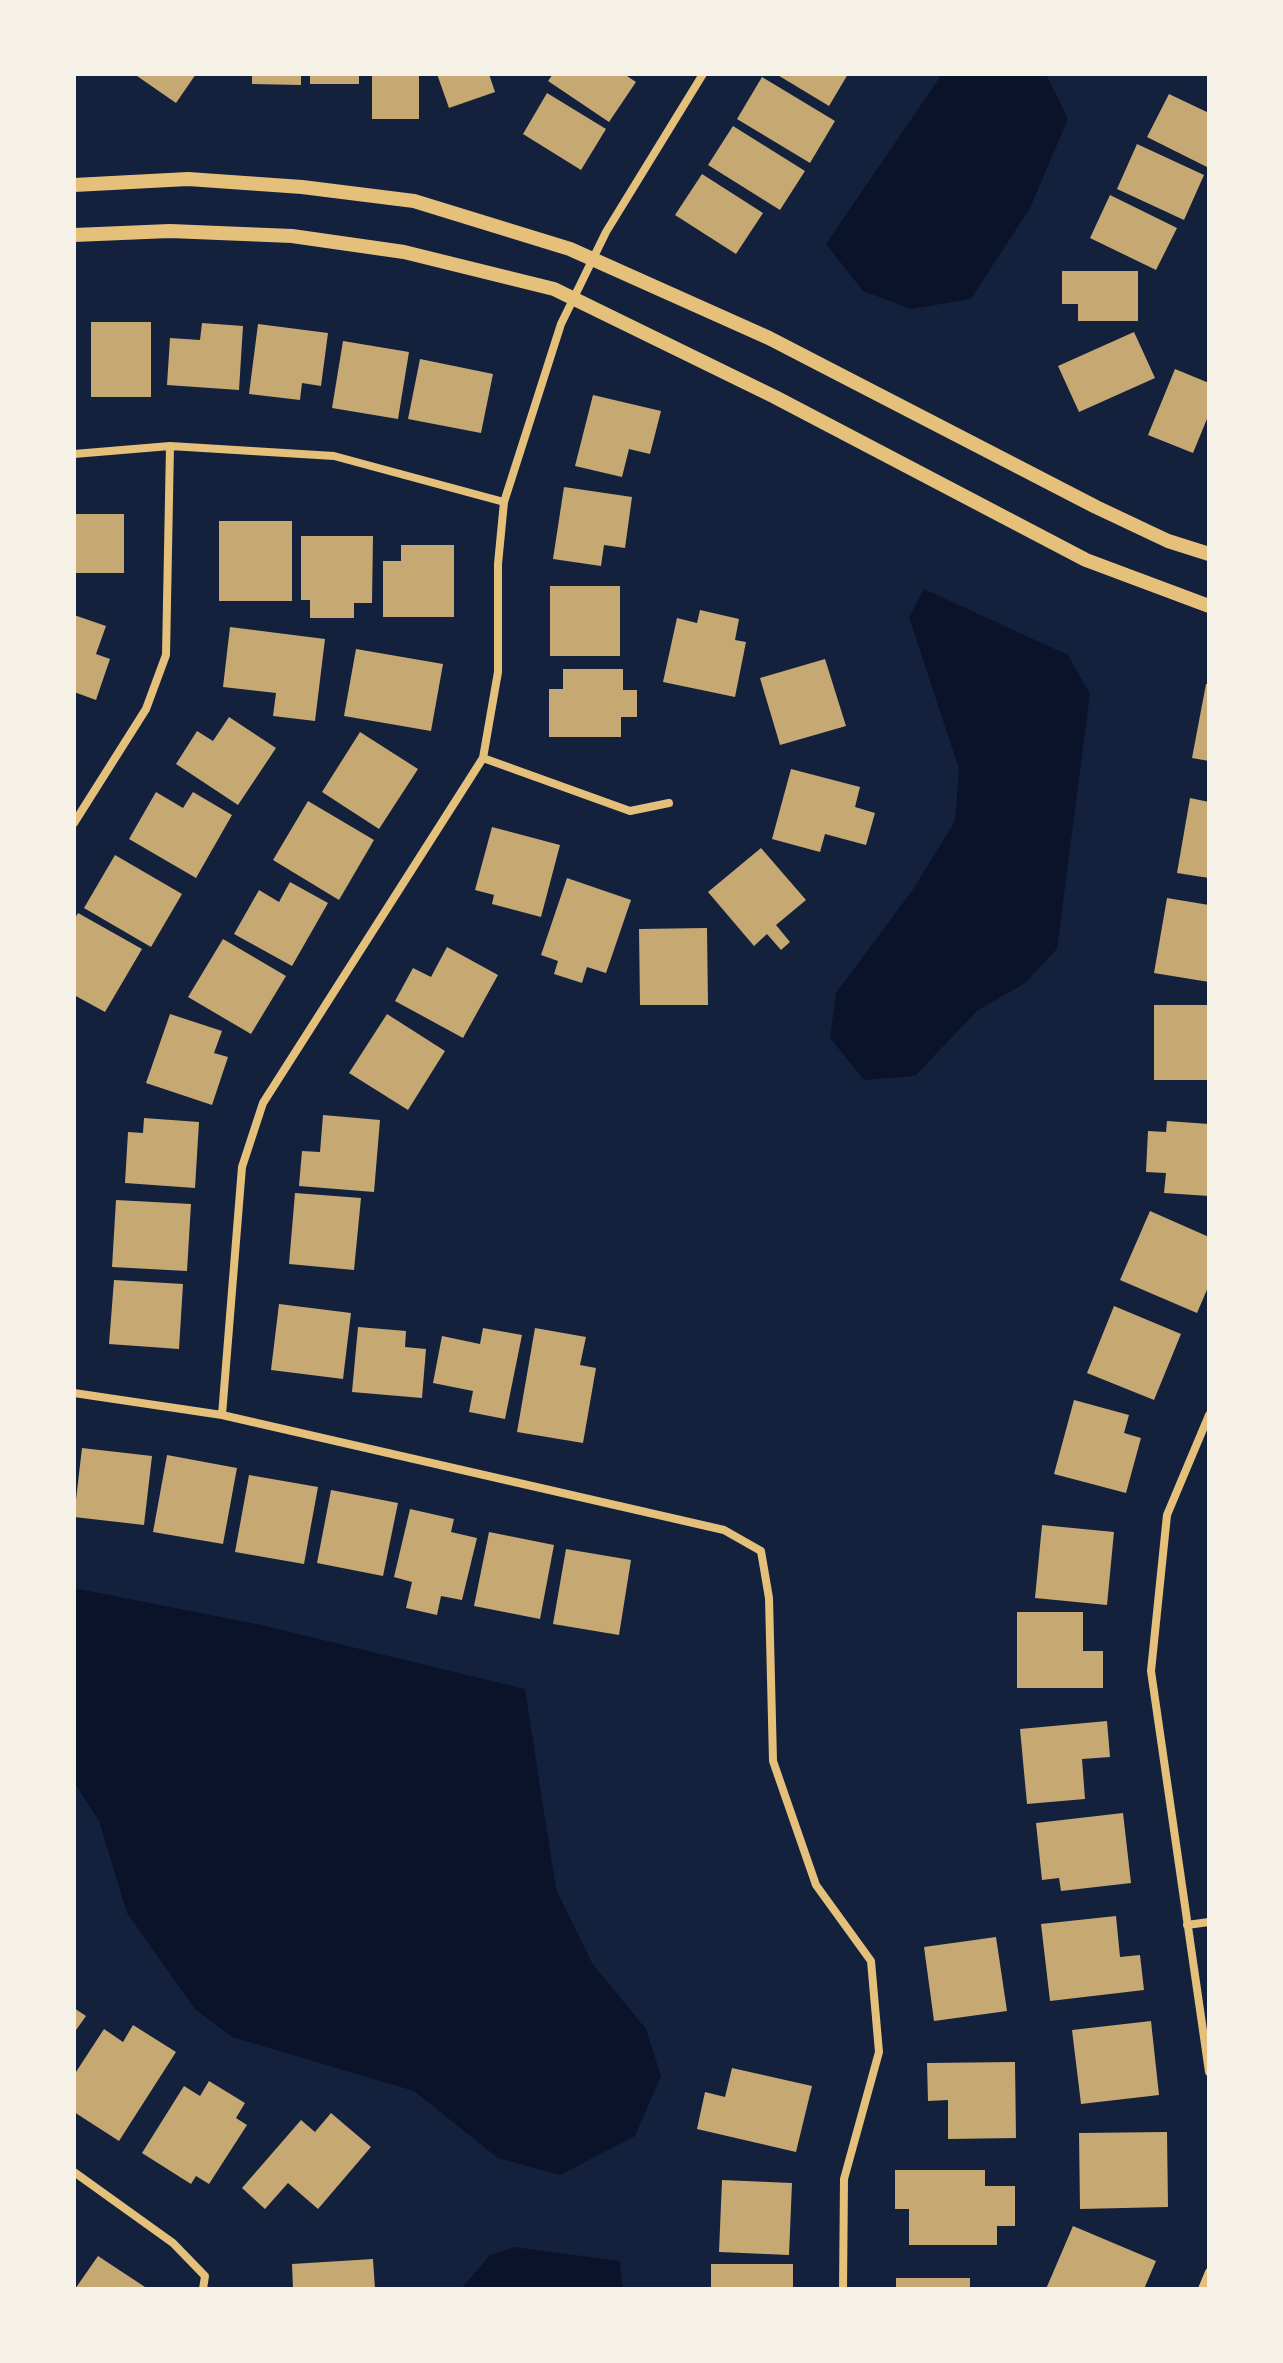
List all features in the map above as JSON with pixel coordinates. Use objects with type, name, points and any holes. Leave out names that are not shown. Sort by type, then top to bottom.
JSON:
[{"type":"street","points":[[222,1415],[242,1167],[263,1103],[483,758],[498,672],[498,564],[504,502],[561,324],[606,232],[703,74]]},
{"type":"street","points":[[74,185],[188,179],[302,187],[414,201],[594,258],[769,338],[1096,507],[1168,541],[1209,554]]},
{"type":"street","points":[[74,235],[170,231],[292,236],[404,252],[554,289],[748,383],[1086,560],[1209,606]]},
{"type":"street","points":[[74,454],[170,446],[334,456],[504,502]]},
{"type":"street","points":[[74,823],[146,709],[166,655],[170,446]]},
{"type":"street","points":[[483,758],[630,811],[669,803]]},
{"type":"street","points":[[74,1393],[222,1415],[724,1530],[761,1551],[769,1598],[773,1761],[816,1885],[871,1961],[879,2052],[844,2179],[843,2289]]},
{"type":"street","points":[[1209,1415],[1167,1515],[1151,1671],[1209,2072]]},
{"type":"street","points":[[1187,1925],[1209,1922]]},
{"type":"street","points":[[74,2172],[173,2243],[205,2276],[203,2289]]},
{"type":"street","points":[[1202,2289],[1209,2272]]},
{"type":"water","points":[[942,74],[1046,74],[1068,119],[1030,208],[971,299],[911,309],[863,291],[826,244]]},
{"type":"water","points":[[924,589],[1068,655],[1090,694],[1057,949],[1025,983],[977,1011],[915,1076],[864,1080],[830,1038],[836,993],[914,888],[955,821],[959,769],[909,617]]},
{"type":"water","points":[[74,1588],[261,1625],[525,1689],[556,1889],[592,1963],[646,2029],[661,2076],[635,2136],[560,2175],[498,2158],[414,2091],[232,2037],[195,2009],[127,1913],[99,1821],[74,1782]]},
{"type":"water","points":[[514,2247],[620,2261],[623,2289],[461,2289],[490,2255]]},
{"type":"building","points":[[138,74],[196,74],[176,103]]},
{"type":"building","points":[[252,74],[301,74],[301,85],[252,84]]},
{"type":"building","points":[[310,74],[359,74],[359,84],[310,84]]},
{"type":"building","points":[[372,74],[419,74],[419,119],[372,119]]},
{"type":"building","points":[[437,74],[489,74],[495,92],[449,108]]},
{"type":"building","points":[[553,74],[624,74],[636,82],[609,122],[548,81]]},
{"type":"building","points":[[776,74],[848,74],[829,106]]},
{"type":"building","points":[[762,77],[835,121],[810,163],[737,119]]},
{"type":"building","points":[[547,93],[606,129],[581,170],[523,134]]},
{"type":"building","points":[[1169,94],[1209,113],[1209,168],[1147,137]]},
{"type":"building","points":[[733,126],[805,171],[780,210],[708,165]]},
{"type":"building","points":[[1137,144],[1204,175],[1184,220],[1117,189]]},
{"type":"building","points":[[702,174],[763,213],[736,254],[675,215]]},
{"type":"building","points":[[1110,195],[1177,228],[1156,270],[1090,238]]},
{"type":"building","points":[[1062,271],[1138,271],[1138,321],[1078,321],[1078,304],[1062,304]]},
{"type":"building","points":[[91,322],[151,322],[151,397],[91,397]]},
{"type":"building","points":[[202,323],[243,326],[239,390],[167,385],[170,338],[200,340]]},
{"type":"building","points":[[258,324],[328,333],[321,386],[302,383],[300,400],[249,394]]},
{"type":"building","points":[[1134,332],[1155,378],[1079,412],[1058,366]]},
{"type":"building","points":[[343,341],[409,352],[398,419],[332,408]]},
{"type":"building","points":[[420,359],[493,374],[481,433],[408,419]]},
{"type":"building","points":[[1175,369],[1209,383],[1209,414],[1193,453],[1148,435]]},
{"type":"building","points":[[593,395],[661,411],[650,454],[629,449],[622,477],[575,466]]},
{"type":"building","points":[[564,487],[632,497],[625,548],[604,545],[601,566],[553,559]]},
{"type":"building","points":[[74,514],[124,514],[124,573],[74,573]]},
{"type":"building","points":[[219,521],[292,521],[292,601],[219,601]]},
{"type":"building","points":[[301,536],[373,536],[372,603],[354,603],[354,618],[310,618],[310,600],[301,600]]},
{"type":"building","points":[[401,545],[454,545],[454,617],[383,617],[383,561],[401,561]]},
{"type":"building","points":[[550,586],[620,586],[620,656],[550,656]]},
{"type":"building","points":[[700,610],[739,619],[735,640],[746,642],[735,697],[663,682],[677,618],[697,623]]},
{"type":"building","points":[[74,615],[106,626],[96,654],[110,659],[96,700],[74,692]]},
{"type":"building","points":[[230,627],[325,639],[315,721],[273,716],[276,693],[223,687]]},
{"type":"building","points":[[356,649],[443,664],[431,731],[344,716]]},
{"type":"building","points":[[825,659],[846,726],[780,745],[760,678]]},
{"type":"building","points":[[563,669],[623,669],[623,690],[637,690],[637,717],[621,717],[621,737],[549,737],[549,689],[563,689]]},
{"type":"building","points":[[1206,684],[1209,684],[1209,761],[1192,758]]},
{"type":"building","points":[[229,717],[276,748],[238,805],[176,764],[197,731],[213,741]]},
{"type":"building","points":[[360,732],[418,769],[379,829],[322,792]]},
{"type":"building","points":[[791,769],[860,787],[855,807],[875,813],[866,845],[825,834],[820,852],[772,839]]},
{"type":"building","points":[[156,792],[183,808],[193,792],[232,815],[196,878],[129,839]]},
{"type":"building","points":[[1190,798],[1209,802],[1209,878],[1177,873]]},
{"type":"building","points":[[308,801],[374,840],[339,900],[273,860]]},
{"type":"building","points":[[492,827],[560,845],[541,917],[492,904],[494,895],[475,890]]},
{"type":"building","points":[[761,848],[806,900],[776,925],[790,942],[781,950],[767,934],[754,946],[708,892]]},
{"type":"building","points":[[115,855],[182,894],[151,947],[84,908]]},
{"type":"building","points":[[567,878],[631,900],[606,973],[587,967],[582,983],[554,974],[558,961],[541,955]]},
{"type":"building","points":[[290,882],[328,903],[292,966],[234,934],[259,890],[279,902]]},
{"type":"building","points":[[1167,898],[1209,905],[1209,982],[1154,973]]},
{"type":"building","points":[[78,913],[142,949],[105,1012],[74,995],[74,920]]},
{"type":"building","points":[[707,928],[708,1005],[640,1005],[639,929]]},
{"type":"building","points":[[223,939],[286,976],[251,1034],[188,997]]},
{"type":"building","points":[[447,947],[498,975],[463,1038],[395,1001],[413,968],[431,977]]},
{"type":"building","points":[[1154,1005],[1209,1005],[1209,1080],[1154,1080]]},
{"type":"building","points":[[170,1014],[222,1031],[214,1053],[228,1057],[212,1105],[146,1083]]},
{"type":"building","points":[[387,1014],[445,1051],[408,1110],[349,1073]]},
{"type":"building","points":[[323,1115],[380,1120],[374,1192],[299,1186],[302,1151],[320,1152]]},
{"type":"building","points":[[144,1118],[199,1122],[195,1188],[125,1183],[128,1132],[143,1133]]},
{"type":"building","points":[[1167,1121],[1209,1124],[1209,1196],[1164,1193],[1166,1173],[1146,1172],[1148,1131],[1166,1132]]},
{"type":"building","points":[[295,1193],[361,1198],[354,1270],[289,1264]]},
{"type":"building","points":[[116,1200],[191,1204],[187,1271],[112,1267]]},
{"type":"building","points":[[1150,1211],[1209,1237],[1209,1285],[1197,1313],[1120,1280]]},
{"type":"building","points":[[114,1280],[183,1284],[179,1349],[109,1344]]},
{"type":"building","points":[[279,1304],[351,1313],[343,1379],[271,1370]]},
{"type":"building","points":[[1114,1306],[1181,1334],[1154,1400],[1087,1373]]},
{"type":"building","points":[[358,1327],[406,1331],[405,1347],[426,1349],[422,1398],[352,1392]]},
{"type":"building","points":[[483,1328],[522,1335],[505,1419],[469,1412],[473,1391],[433,1383],[442,1336],[480,1344]]},
{"type":"building","points":[[535,1328],[586,1337],[580,1365],[596,1368],[583,1443],[517,1432]]},
{"type":"building","points":[[1074,1400],[1129,1415],[1124,1433],[1141,1438],[1126,1493],[1054,1474]]},
{"type":"building","points":[[82,1448],[152,1456],[144,1525],[74,1517]]},
{"type":"building","points":[[167,1455],[237,1468],[223,1544],[153,1532]]},
{"type":"building","points":[[249,1475],[318,1487],[304,1564],[235,1552]]},
{"type":"building","points":[[331,1490],[398,1503],[383,1576],[317,1563]]},
{"type":"building","points":[[410,1509],[454,1519],[451,1532],[477,1538],[462,1600],[441,1596],[437,1615],[406,1608],[412,1582],[394,1577]]},
{"type":"building","points":[[1042,1525],[1114,1532],[1107,1605],[1035,1598]]},
{"type":"building","points":[[489,1532],[554,1545],[540,1619],[474,1606]]},
{"type":"building","points":[[566,1549],[631,1560],[619,1635],[553,1624]]},
{"type":"building","points":[[1017,1612],[1083,1612],[1083,1651],[1103,1651],[1103,1688],[1017,1688]]},
{"type":"building","points":[[1107,1721],[1110,1757],[1082,1759],[1085,1799],[1027,1804],[1020,1729]]},
{"type":"building","points":[[1123,1813],[1131,1883],[1061,1891],[1059,1878],[1042,1880],[1036,1823]]},
{"type":"building","points":[[1116,1916],[1120,1957],[1140,1955],[1144,1990],[1050,2001],[1041,1924]]},
{"type":"building","points":[[996,1937],[1007,2011],[934,2021],[924,1947]]},
{"type":"building","points":[[74,2008],[86,2016],[74,2033]]},
{"type":"building","points":[[1151,2021],[1159,2095],[1081,2104],[1072,2030]]},
{"type":"building","points":[[133,2025],[176,2052],[119,2141],[74,2112],[74,2075],[104,2029],[123,2042]]},
{"type":"building","points":[[1015,2062],[1016,2138],[948,2139],[948,2100],[928,2101],[927,2063]]},
{"type":"building","points":[[732,2068],[812,2086],[796,2152],[697,2129],[705,2092],[725,2097]]},
{"type":"building","points":[[209,2081],[245,2103],[236,2118],[247,2125],[209,2184],[196,2176],[191,2184],[142,2153],[184,2086],[200,2096]]},
{"type":"building","points":[[331,2113],[371,2147],[318,2209],[288,2183],[265,2209],[242,2188],[301,2120],[315,2132]]},
{"type":"building","points":[[1167,2132],[1168,2207],[1080,2209],[1079,2133]]},
{"type":"building","points":[[895,2170],[985,2170],[985,2186],[1015,2186],[1015,2226],[997,2226],[997,2245],[909,2245],[909,2209],[895,2209]]},
{"type":"building","points":[[722,2180],[792,2183],[789,2255],[719,2252]]},
{"type":"building","points":[[1073,2226],[1156,2261],[1144,2289],[1046,2289]]},
{"type":"building","points":[[98,2256],[148,2289],[75,2289]]},
{"type":"building","points":[[373,2259],[375,2289],[293,2289],[292,2264]]},
{"type":"building","points":[[711,2264],[793,2264],[793,2289],[711,2289]]},
{"type":"building","points":[[896,2278],[970,2278],[970,2289],[896,2289]]}]
